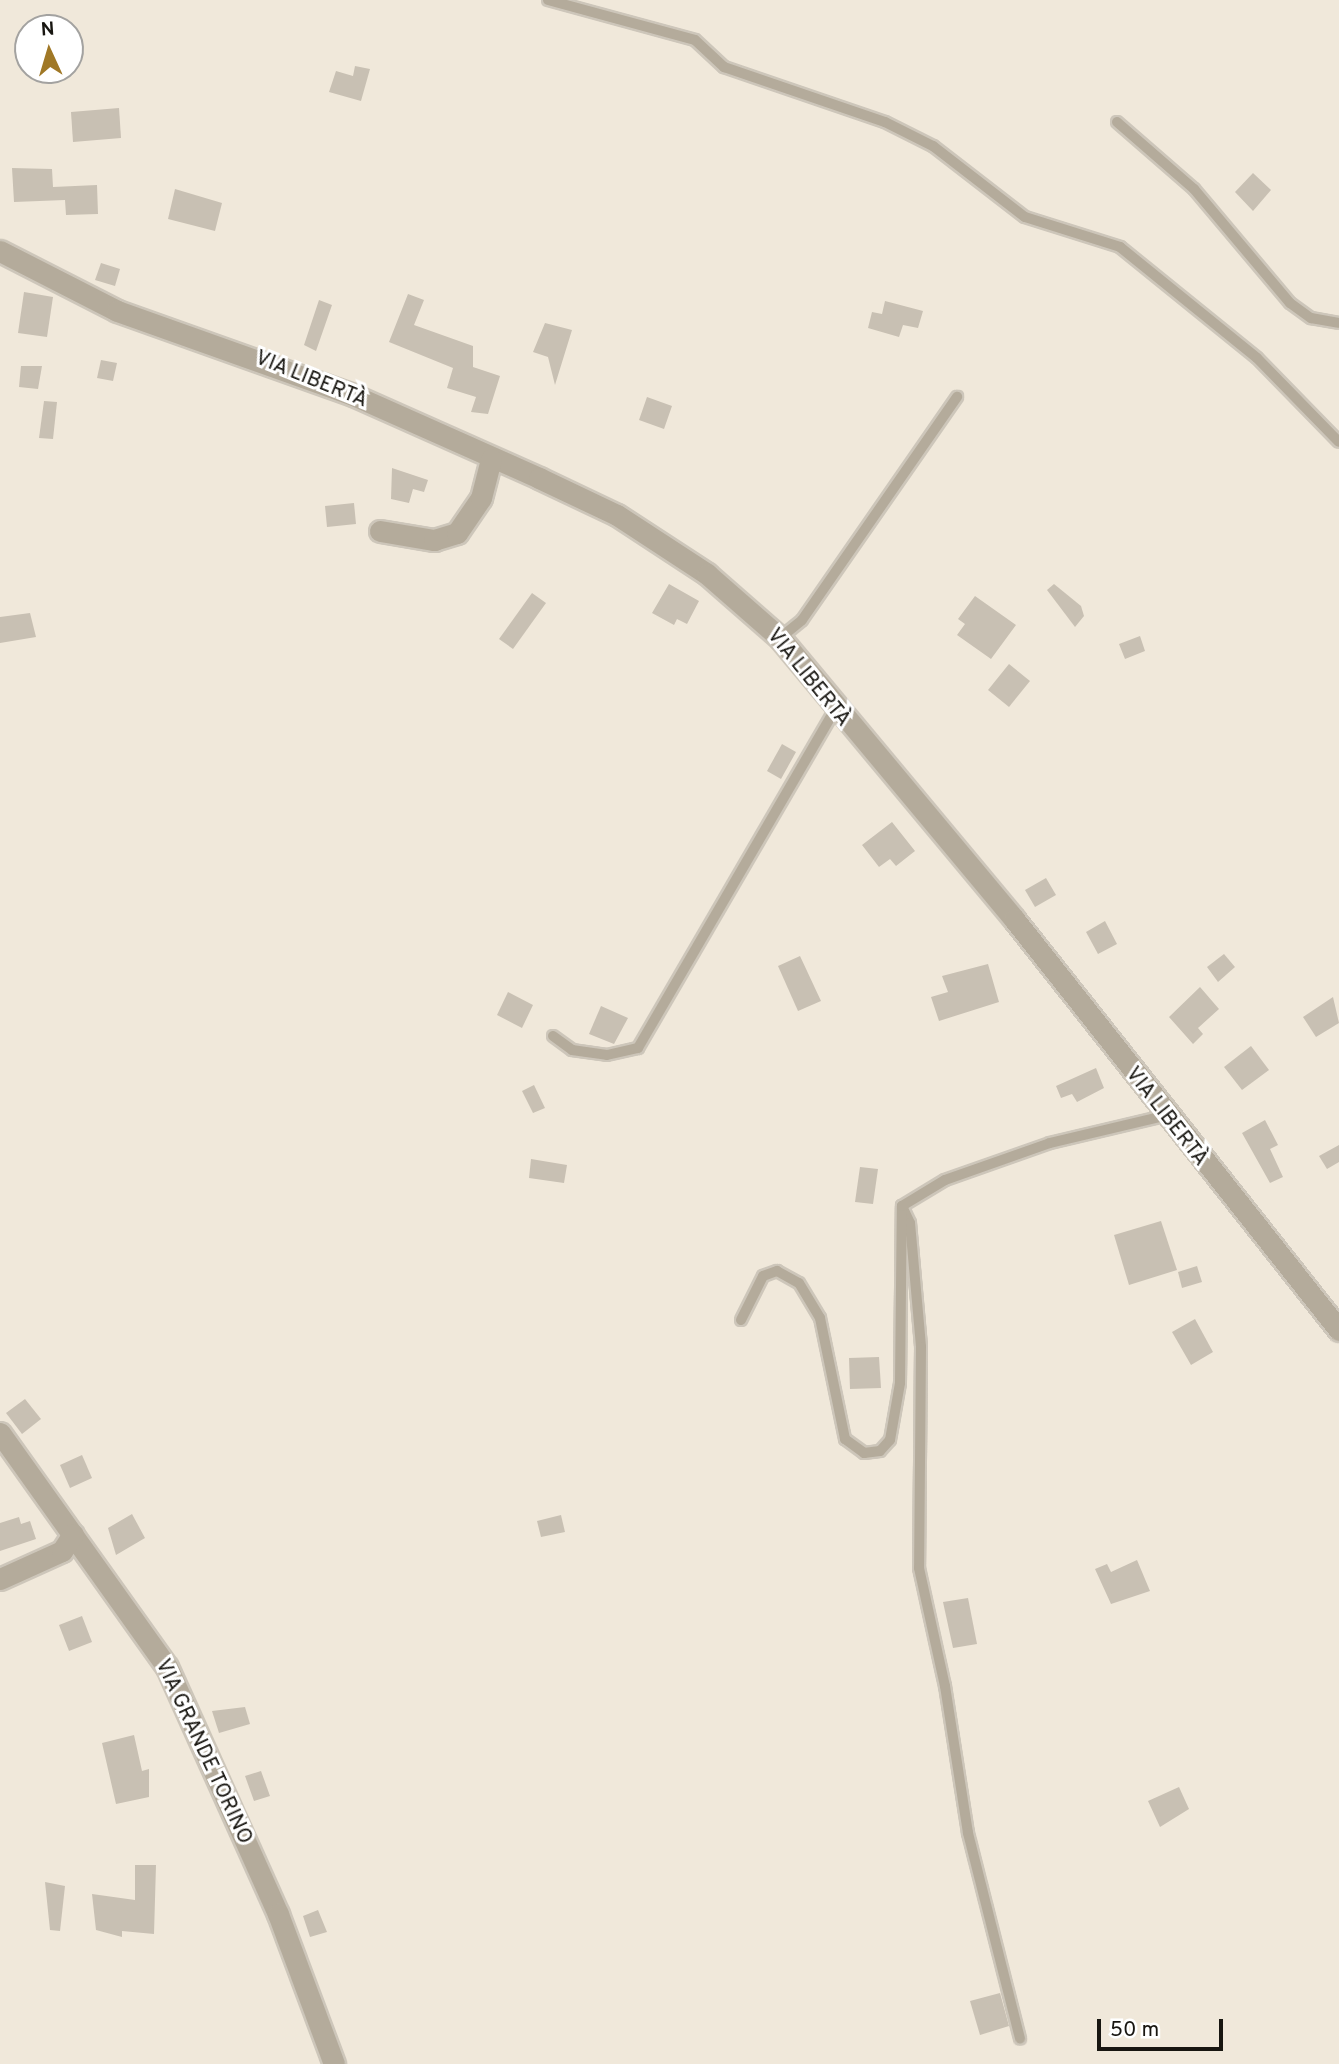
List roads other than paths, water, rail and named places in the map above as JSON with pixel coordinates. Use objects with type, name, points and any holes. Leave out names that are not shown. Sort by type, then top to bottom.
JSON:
[{"type":"street","name":"VIA LIBERTÀ","points":[[0,251],[117,311],[353,395],[617,515],[673,549],[780,638],[834,711],[1014,919],[1164,1116],[1339,1330]]},
{"type":"street","points":[[380,531],[434,540],[457,533],[481,498],[491,459]]},
{"type":"street","name":"VIA GRANDE TORINO","points":[[0,1433],[167,1667],[278,1914],[334,2064]]},
{"type":"street","points":[[0,1578],[62,1551],[73,1534]]},
{"type":"lane","points":[[548,0],[695,40],[724,67],[834,102],[933,146],[1025,217],[1119,247],[1257,358],[1339,442]]},
{"type":"lane","points":[[1117,122],[1194,189],[1290,303],[1311,318],[1339,323]]},
{"type":"lane","points":[[780,638],[802,620],[957,397]]},
{"type":"lane","points":[[553,1035],[572,1049],[607,1055],[638,1048],[834,711]]},
{"type":"lane","points":[[902,1206],[945,1180],[1050,1143],[1164,1116]]},
{"type":"lane","points":[[741,1320],[763,1276],[777,1271],[799,1283],[820,1318],[845,1439],[864,1453],[886,1448],[903,1339],[902,1206]]},
{"type":"lane","points":[[902,1206],[910,1223],[920,1348],[919,1568],[945,1686],[968,1833],[1020,2039]]}]
